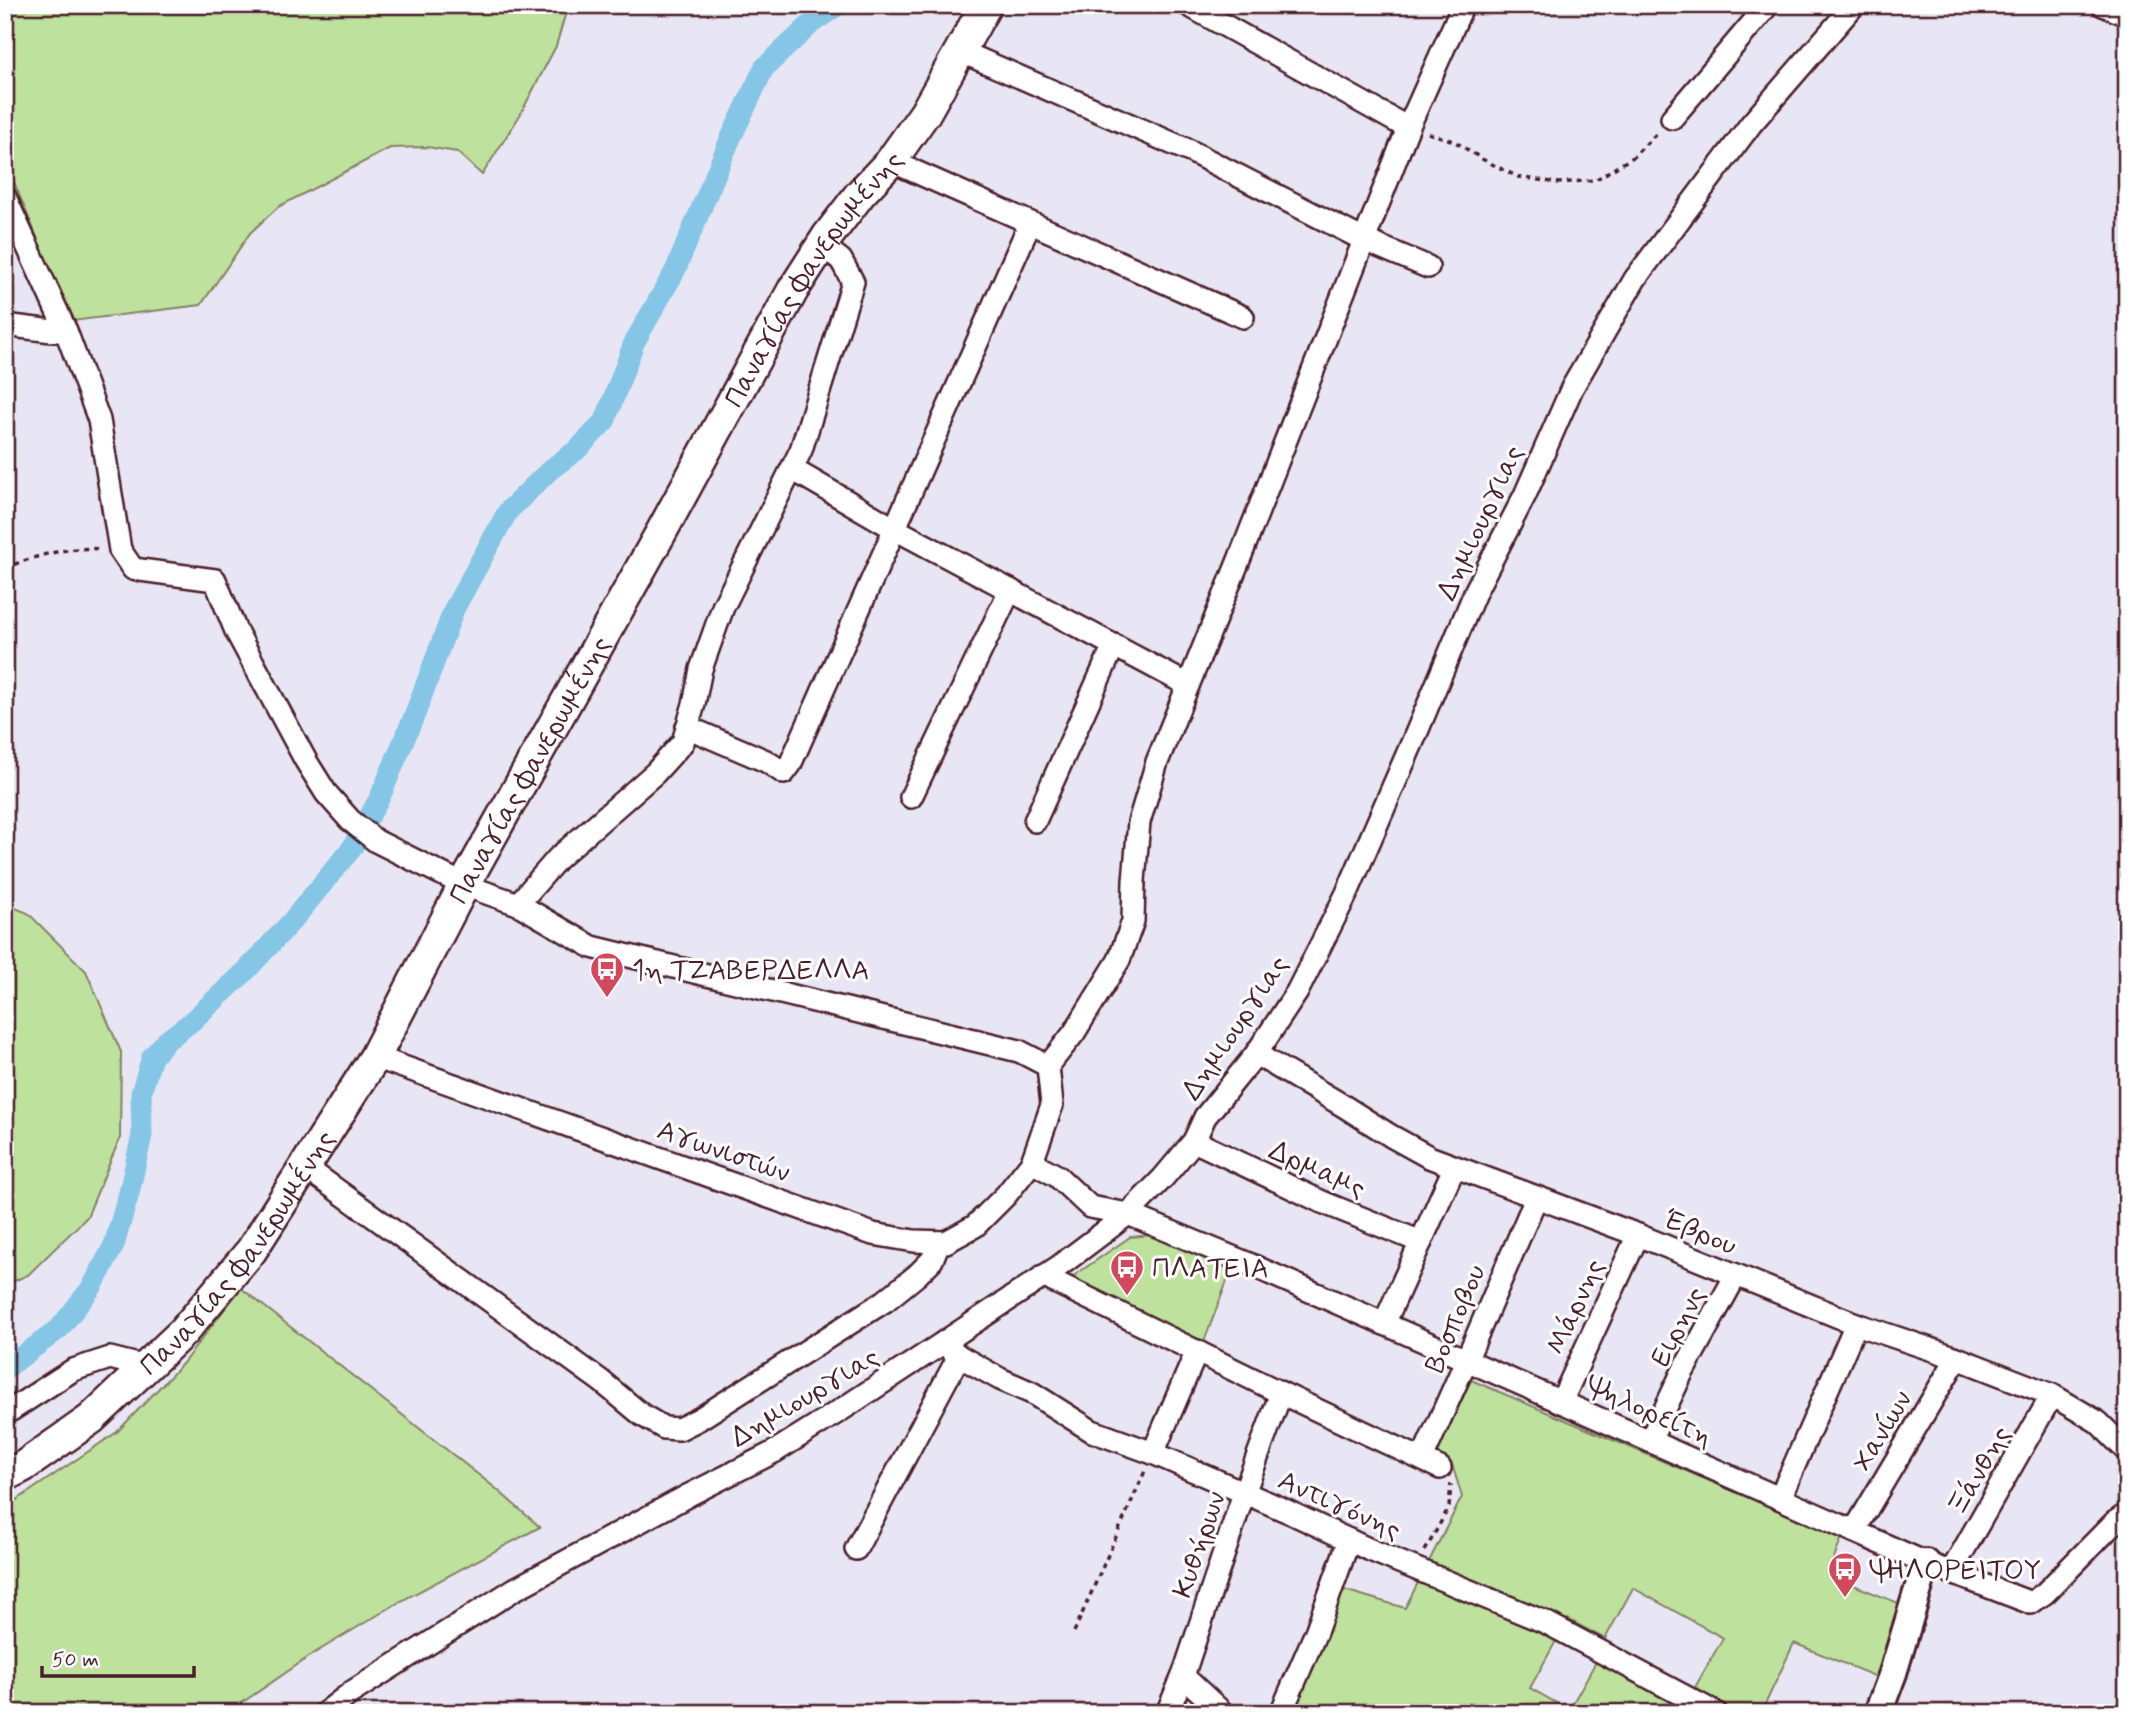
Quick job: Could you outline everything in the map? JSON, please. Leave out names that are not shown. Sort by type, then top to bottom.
[{"type":"main road","name":"Παναγίας Φανερωμένης","points":[[5,1476],[24,1466],[91,1419],[183,1332],[251,1251],[375,1057],[464,885],[793,290],[860,194],[891,161],[925,113],[986,5]]},
{"type":"street","points":[[1188,5],[1408,128]]},
{"type":"street","points":[[5,197],[66,331],[99,420],[120,550],[133,569],[215,580],[236,631],[306,761],[326,793],[350,820],[376,841],[464,885],[518,904],[592,947],[1019,1051],[1048,1066],[1074,1033],[1119,960],[1133,921],[1139,822],[1157,762],[1408,128],[1463,5]]},
{"type":"street","name":"Δημιουργιας","points":[[325,1713],[352,1692],[515,1589],[774,1452],[951,1349],[1128,1214],[1163,1178],[1194,1141],[1205,1117],[1256,1054],[1297,992],[1346,893],[1476,590],[1525,495],[1572,388],[1634,279],[1751,124],[1854,5]]},
{"type":"street","points":[[2103,5],[2127,15]]},
{"type":"street","points":[[1672,118],[1761,7]]},
{"type":"street","points":[[960,51],[1190,151],[1364,240],[1428,267]]},
{"type":"street","points":[[891,161],[1243,317]]},
{"type":"street","points":[[687,727],[766,761],[783,773],[790,765],[1030,223]]},
{"type":"street","points":[[518,904],[558,858],[655,774],[683,742],[701,669],[723,607],[801,450],[853,282],[841,260],[822,245]]},
{"type":"street","points":[[5,325],[66,331]]},
{"type":"street","points":[[792,469],[895,528],[1188,685]]},
{"type":"street","points":[[911,797],[1010,590]]},
{"type":"street","points":[[1035,821],[1114,645]]},
{"type":"street","name":"Έβρου","points":[[1256,1054],[1429,1157],[1638,1235],[1856,1324],[1957,1358],[2052,1395],[2098,1422],[2126,1448]]},
{"type":"street","name":"Αγωνιστών","points":[[375,1057],[873,1234],[914,1241],[946,1242],[975,1226],[1006,1195],[1032,1162],[1052,1105],[1048,1066]]},
{"type":"street","name":"Δρμαμς","points":[[1194,1141],[1322,1202],[1421,1242]]},
{"type":"street","name":"Ψηλορείτη","points":[[1032,1162],[1058,1177],[1090,1207],[1128,1214],[1250,1264],[1926,1563],[2031,1603],[2045,1593],[2115,1522],[2127,1514]]},
{"type":"street","points":[[305,1167],[485,1295],[601,1381],[642,1415],[664,1428],[679,1429],[699,1419],[885,1301],[932,1260],[939,1241]]},
{"type":"street","points":[[1384,1324],[1454,1168]]},
{"type":"street","name":"Βοσποβου","points":[[1431,1463],[1466,1361],[1536,1198]]},
{"type":"street","name":"Μάρνης","points":[[1561,1402],[1638,1235]]},
{"type":"street","name":"Ειρηνς","points":[[1650,1441],[1681,1375],[1735,1275]]},
{"type":"street","points":[[1044,1276],[1281,1394],[1431,1463]]},
{"type":"street","points":[[1780,1498],[1856,1324]]},
{"type":"street","points":[[856,1549],[951,1349]]},
{"type":"street","name":"Αντιγόνης","points":[[951,1349],[1032,1393],[1092,1431],[1153,1453],[1349,1540],[1547,1623],[1717,1713]]},
{"type":"street","points":[[1153,1453],[1197,1351]]},
{"type":"street","points":[[5,1414],[72,1370],[110,1358],[146,1367]]},
{"type":"street","name":"Χανίων","points":[[1854,1531],[1957,1358]]},
{"type":"street","name":"Κυθήρων","points":[[1167,1713],[1183,1676],[1244,1493],[1281,1394]]},
{"type":"street","name":"Ξάνθης","points":[[1951,1572],[2052,1395]]},
{"type":"street","points":[[1281,1713],[1316,1632],[1349,1540]]},
{"type":"street","points":[[1878,1713],[1894,1673],[1926,1563]]},
{"type":"street","points":[[1183,1676],[1223,1713]]},
{"type":"path","points":[[1408,128],[1454,141],[1518,177],[1558,183],[1595,180],[1633,157],[1672,118]]},
{"type":"path","points":[[5,568],[46,554],[69,550],[120,550]]},
{"type":"path","points":[[1073,1632],[1153,1453]]},
{"type":"path","points":[[1416,1568],[1449,1507],[1451,1485],[1431,1463]]},
{"type":"green space","points":[[5,5],[568,5],[556,46],[520,115],[482,175],[457,152],[427,147],[390,148],[278,207],[250,233],[201,305],[72,321],[5,161]]},
{"type":"green space","points":[[5,904],[28,913],[86,971],[121,1052],[120,1138],[87,1217],[28,1275],[5,1285]]},
{"type":"green space","points":[[1152,1235],[1232,1268],[1203,1344],[1069,1279],[1130,1237]]},
{"type":"green space","points":[[241,1288],[494,1487],[540,1527],[401,1601],[313,1654],[227,1713],[5,1713],[5,1508],[117,1432],[183,1363]]},
{"type":"green space","points":[[1471,1380],[1842,1537],[1828,1575],[1926,1614],[1901,1687],[1794,1643],[1761,1713],[1291,1713],[1341,1589],[1405,1608],[1462,1497],[1452,1464],[1435,1457]],"holes":[[[1633,1588],[1723,1638],[1685,1705],[1598,1658],[1569,1710],[1530,1688],[1568,1619],[1605,1639]]]},
{"type":"waterway","points":[[5,1369],[59,1329],[92,1287],[114,1245],[142,1135],[141,1093],[152,1057],[166,1041],[191,1022],[245,972],[292,921],[352,848],[380,797],[415,714],[454,609],[508,511],[551,469],[577,450],[605,421],[634,343],[675,271],[729,142],[764,68],[812,23],[838,5]]},
{"type":"place","name":"1η ΤΖΑΒΕΡΔΕΛΛΑ","points":[[607,999]]},
{"type":"place","name":"ΠΛΑΤΕΙΑ","points":[[1127,1297]]},
{"type":"place","name":"ΨΗΛΟΡΕΙΤΟΥ","points":[[1845,1599]]}]
